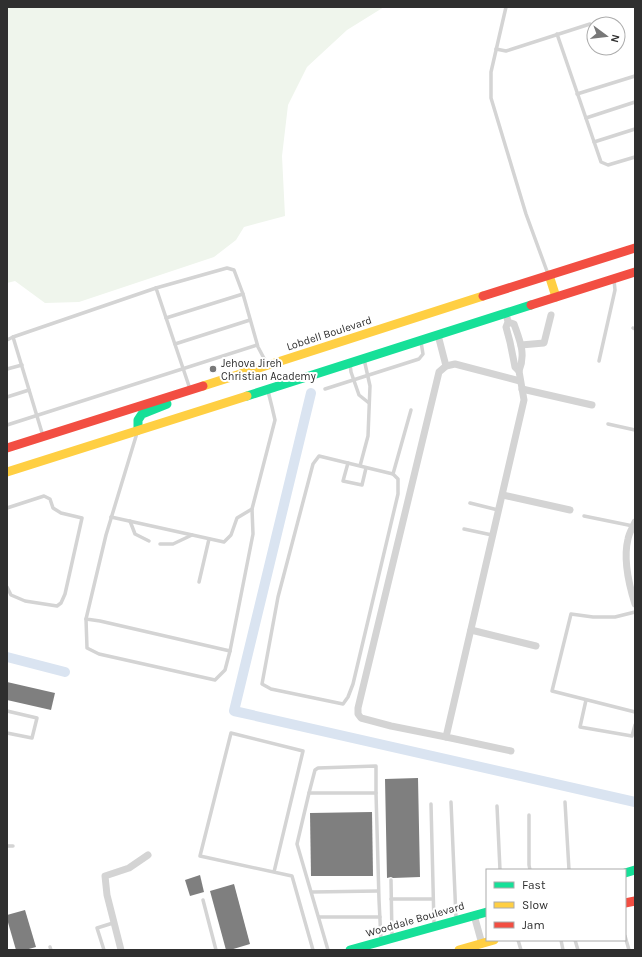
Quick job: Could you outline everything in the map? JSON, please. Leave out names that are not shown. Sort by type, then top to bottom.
[{"type":"main road","name":"Lobdell Boulevard","points":[[7,448],[635,248]]},
{"type":"main road","points":[[7,472],[438,335],[507,318],[556,297],[635,272]]},
{"type":"main road","points":[[548,275],[556,297]]},
{"type":"main road","points":[[138,430],[138,420],[142,414],[176,401],[187,391]]},
{"type":"main road","name":"Wooddale Boulevard","points":[[350,950],[486,912]]},
{"type":"main road","points":[[459,950],[478,946],[491,941]]},
{"type":"street","points":[[512,353],[521,348],[544,343],[551,315]]},
{"type":"street","points":[[446,737],[472,630],[524,400],[519,371],[523,357],[514,324],[507,318]]},
{"type":"street","points":[[507,318],[506,327],[515,367],[519,371]]},
{"type":"street","points":[[438,335],[446,366]]},
{"type":"street","points":[[510,340],[518,337]]},
{"type":"street","points":[[511,751],[391,726],[362,718],[358,714],[358,708],[439,372],[446,366],[455,364],[520,381]]},
{"type":"street","points":[[522,389],[592,405]]},
{"type":"street","points":[[503,495],[570,510]]},
{"type":"street","points":[[634,524],[628,539],[626,562],[631,573],[630,590],[635,604]]},
{"type":"street","points":[[472,630],[536,646]]},
{"type":"street","points":[[120,950],[107,895],[105,876],[129,868],[148,855]]},
{"type":"street","points":[[474,915],[478,946]]},
{"type":"lane","points":[[506,7],[491,72],[491,98],[526,214],[548,275]]},
{"type":"lane","points":[[496,49],[506,51],[586,25]]},
{"type":"lane","points":[[557,34],[601,162],[608,165],[635,157]]},
{"type":"lane","points":[[577,94],[635,76]]},
{"type":"lane","points":[[586,118],[635,102]]},
{"type":"lane","points":[[594,142],[635,129]]},
{"type":"lane","points":[[7,340],[156,288],[227,268],[234,270],[243,294],[257,345],[268,365]]},
{"type":"lane","points":[[599,361],[616,290],[613,279]]},
{"type":"lane","points":[[156,288],[183,369],[187,391]]},
{"type":"lane","points":[[166,318],[243,294]]},
{"type":"lane","points":[[174,344],[250,320]]},
{"type":"lane","points":[[14,337],[44,437]]},
{"type":"lane","points":[[325,389],[419,359],[423,354],[420,341]]},
{"type":"lane","points":[[7,425],[257,345]]},
{"type":"lane","points":[[360,466],[368,436],[370,386],[364,358]]},
{"type":"lane","points":[[350,363],[359,395],[369,403]]},
{"type":"lane","points":[[7,369],[22,365]]},
{"type":"lane","points":[[138,430],[106,535],[86,618],[87,648],[99,654],[215,680],[225,670],[230,651],[253,534],[252,509],[275,420],[267,389]]},
{"type":"lane","points":[[7,397],[29,390]]},
{"type":"lane","points":[[393,474],[411,410]]},
{"type":"lane","points":[[608,424],[635,430]]},
{"type":"lane","points":[[319,456],[360,466],[393,474],[398,479],[398,494],[353,684],[348,696],[342,704],[271,689],[262,684],[278,597],[313,464],[319,456]]},
{"type":"lane","points":[[348,463],[343,480],[362,485],[366,468]]},
{"type":"lane","points":[[7,508],[44,496],[50,499],[53,508],[61,513],[82,518],[65,594],[61,603],[57,606],[25,601],[11,595],[7,587]]},
{"type":"lane","points":[[470,504],[499,511]]},
{"type":"lane","points":[[111,517],[224,542],[231,535],[237,518],[252,509]]},
{"type":"lane","points":[[584,516],[634,524]]},
{"type":"lane","points":[[130,521],[135,534],[149,541]]},
{"type":"lane","points":[[464,528],[493,536]]},
{"type":"lane","points":[[160,544],[173,544],[192,535]]},
{"type":"lane","points":[[199,582],[209,539]]},
{"type":"lane","points":[[635,612],[615,617],[593,617],[571,614],[552,691],[635,712]]},
{"type":"lane","points":[[86,618],[230,651]]},
{"type":"lane","points":[[586,700],[580,727],[632,736],[635,725]]},
{"type":"lane","points":[[7,711],[37,718],[32,738],[7,733]]},
{"type":"lane","points":[[274,872],[304,751],[231,733],[200,856],[292,876],[313,950]]},
{"type":"lane","points":[[328,950],[298,844],[315,770],[318,768],[376,766],[378,891],[381,941]]},
{"type":"lane","points":[[309,793],[376,793]]},
{"type":"lane","points":[[451,802],[456,920]]},
{"type":"lane","points":[[565,802],[569,869]]},
{"type":"lane","points":[[431,804],[434,927]]},
{"type":"lane","points":[[497,806],[500,869]]},
{"type":"lane","points":[[529,815],[530,869]]},
{"type":"lane","points":[[7,846],[13,846]]},
{"type":"lane","points":[[390,880],[392,938]]},
{"type":"lane","points":[[312,892],[378,891]]},
{"type":"lane","points":[[391,899],[433,899]]},
{"type":"lane","points":[[203,900],[216,950]]},
{"type":"lane","points":[[319,917],[380,917]]},
{"type":"lane","points":[[104,950],[97,928],[114,923]]},
{"type":"lane","points":[[626,940],[629,950]]},
{"type":"shaded area","points":[[7,7],[384,7],[347,30],[307,67],[288,105],[282,156],[285,216],[244,227],[236,240],[214,257],[79,302],[45,303],[15,281],[7,283]]},
{"type":"building","points":[[7,682],[55,693],[51,710],[7,700]]},
{"type":"building","points":[[418,778],[420,877],[387,878],[385,779]]},
{"type":"building","points":[[372,812],[373,876],[311,876],[310,813]]},
{"type":"building","points":[[200,875],[204,892],[190,896],[185,880]]},
{"type":"building","points":[[234,884],[250,944],[226,950],[210,891]]},
{"type":"building","points":[[25,910],[36,947],[25,950],[16,950],[7,915]]},
{"type":"waterway","points":[[311,393],[234,711],[635,802]]},
{"type":"waterway","points":[[7,657],[65,672]]},
{"type":"traffic: fast","points":[[247,396],[531,305]]},
{"type":"traffic: fast","points":[[138,430],[138,420],[142,414],[167,404]]},
{"type":"traffic: fast","points":[[626,873],[635,870]]},
{"type":"traffic: fast","points":[[350,950],[486,912]]},
{"type":"traffic: slow","points":[[549,275],[556,297]]},
{"type":"traffic: slow","points":[[203,386],[483,296]]},
{"type":"traffic: slow","points":[[7,472],[247,396]]},
{"type":"traffic: slow","points":[[459,950],[490,941]]},
{"type":"traffic: jam","points":[[483,296],[635,248]]},
{"type":"traffic: jam","points":[[531,305],[635,272]]},
{"type":"traffic: jam","points":[[7,448],[203,386]]},
{"type":"traffic: jam","points":[[626,903],[635,901]]},
{"type":"place","name":"Jehova Jireh Christian Academy","points":[[213,369]]}]
